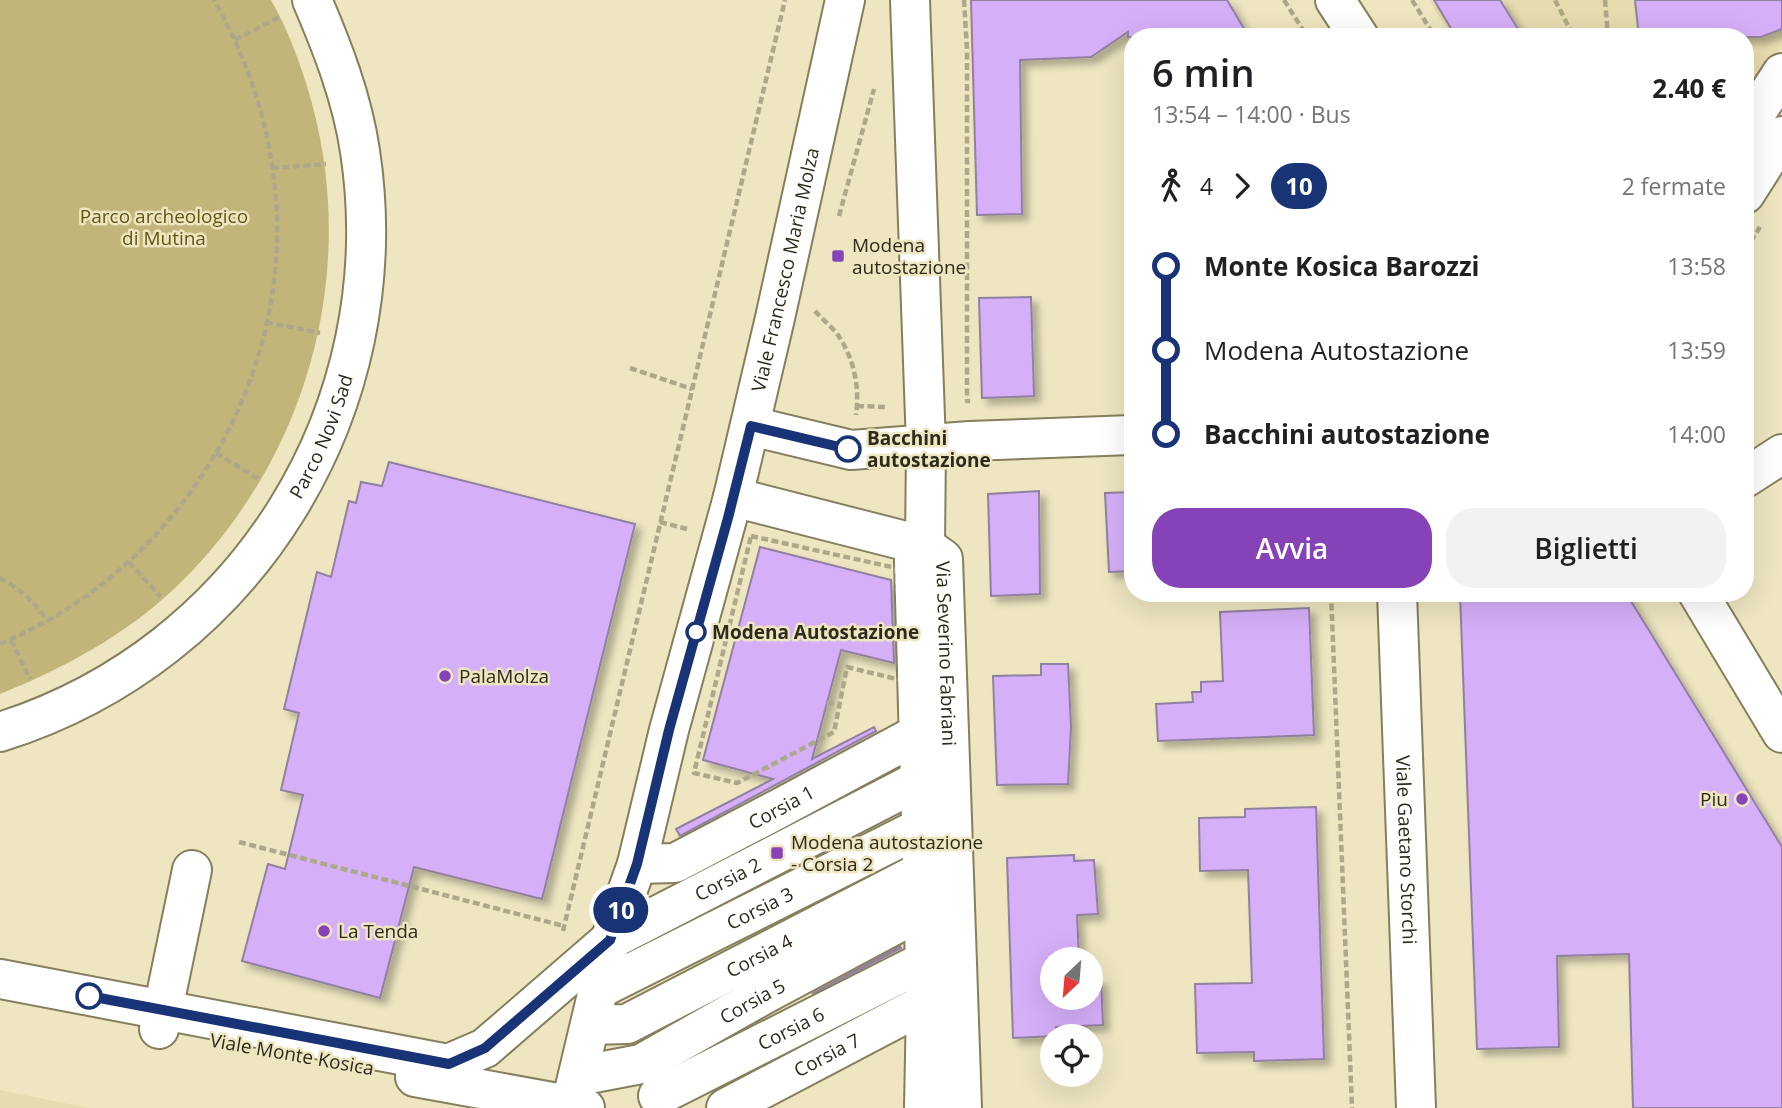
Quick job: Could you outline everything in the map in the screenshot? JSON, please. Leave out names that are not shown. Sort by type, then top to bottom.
[{"type":"street","name":"Viale Francesco Maria Molza","points":[[576,1099],[610,940],[637,864],[669,730],[751,426],[845,0]]},
{"type":"street","name":"Via Severino Fabriani","points":[[910,0],[926,458],[925,546],[943,559],[962,1108]]},
{"type":"street","points":[[1335,0],[1353,28]]},
{"type":"street","name":"Parco Novi Sad","points":[[0,732],[70,705],[115,680],[158,652],[188,626],[233,583],[265,543],[318,455],[337,408],[352,359],[366,258],[366,204],[361,151],[333,48],[301,6]]},
{"type":"street","points":[[1754,116],[1782,73]]},
{"type":"street","points":[[1754,180],[1782,136]]},
{"type":"street","points":[[751,426],[850,450],[926,458],[972,467],[1124,461]]},
{"type":"street","points":[[926,458],[970,441],[1124,435]]},
{"type":"street","points":[[1754,472],[1782,454]]},
{"type":"street","points":[[733,497],[925,546],[914,562],[926,1003],[924,1108]]},
{"type":"street","name":"Viale Gaetano Storchi","points":[[1397,602],[1416,1108]]},
{"type":"street","points":[[1703,602],[1782,733]]},
{"type":"street","name":"Corsia 1","points":[[637,864],[675,863],[918,734]]},
{"type":"street","name":"Corsia 2","points":[[610,940],[920,780]]},
{"type":"street","name":"Corsia 3","points":[[599,989],[922,827]]},
{"type":"street","points":[[161,1020],[192,870]]},
{"type":"street","name":"Corsia 4","points":[[590,1025],[627,1024],[923,871]]},
{"type":"street","name":"Corsia 5","points":[[576,1099],[924,909]]},
{"type":"street","name":"Viale Monte Kosica","points":[[0,999],[161,1020],[449,1064],[485,1048],[610,940]]},
{"type":"street","name":"Corsia 6","points":[[658,1096],[925,961]]},
{"type":"street","name":"Viale Monte Kosica","points":[[0,979],[161,1020],[576,1099],[658,1096],[704,1108]]},
{"type":"street","name":"Corsia 7","points":[[726,1108],[926,1003]]},
{"type":"path","points":[[0,644],[48,621],[104,584],[172,517],[225,438],[260,351],[276,257],[276,209],[272,168],[262,115],[248,70],[215,0]]},
{"type":"path","points":[[562,936],[785,0]]},
{"type":"path","points":[[964,0],[967,50],[967,401],[981,400]]},
{"type":"path","points":[[1284,0],[1302,28]]},
{"type":"path","points":[[1412,0],[1429,28]]},
{"type":"path","points":[[1555,0],[1569,28]]},
{"type":"path","points":[[1605,0],[1607,28]]},
{"type":"path","points":[[235,40],[301,6]]},
{"type":"path","points":[[839,216],[875,83]]},
{"type":"path","points":[[272,168],[361,162]]},
{"type":"path","points":[[813,309],[838,335],[851,360],[858,386],[857,406]]},
{"type":"path","points":[[266,322],[355,341]]},
{"type":"path","points":[[630,368],[692,389]]},
{"type":"path","points":[[216,453],[293,500]]},
{"type":"path","points":[[751,536],[896,568],[905,681],[847,667],[840,706],[834,732],[737,783],[694,773],[751,536]]},
{"type":"path","points":[[129,562],[188,626]]},
{"type":"path","points":[[0,578],[23,592],[48,621]]},
{"type":"path","points":[[1331,602],[1352,1108]]},
{"type":"path","points":[[827,702],[840,706]]},
{"type":"path","points":[[239,842],[564,926]]},
{"type":"shaded area","points":[[1429,0],[1782,0],[1782,47],[1754,87],[1754,28],[1446,28]]},
{"type":"shaded area","points":[[0,1090],[88,1108],[0,1108]]},
{"type":"green space","name":"Parco archeologico di Mutina","points":[[0,0],[271,0],[291,41],[306,83],[322,151],[329,219],[325,287],[313,354],[291,418],[261,479],[222,536],[175,588],[114,636],[70,662],[0,694]]},
{"type":"building","points":[[971,0],[1227,0],[1244,28],[1124,28],[1124,35],[1091,57],[1020,60],[1022,214],[977,215]]},
{"type":"building","points":[[1434,0],[1500,0],[1517,28],[1451,28]]},
{"type":"building","points":[[1635,0],[1782,0],[1782,29],[1761,37],[1754,37],[1754,28],[1638,28]]},
{"type":"building","points":[[1031,297],[1034,396],[982,398],[979,298]]},
{"type":"building","name":"PalaMolza","points":[[389,462],[635,524],[542,899],[414,867],[380,998],[242,961],[268,864],[285,869],[303,795],[281,790],[299,713],[284,709],[317,572],[331,577],[349,501],[356,503],[361,482],[382,486]]},
{"type":"building","points":[[1039,491],[1040,594],[991,596],[988,494]]},
{"type":"building","points":[[1124,492],[1124,571],[1109,572],[1105,493]]},
{"type":"building","name":"Modena Autostazione","points":[[760,547],[891,580],[894,663],[841,650],[812,759],[874,727],[876,731],[680,836],[676,829],[773,779],[703,760]]},
{"type":"building","points":[[1460,602],[1632,602],[1782,847],[1782,1108],[1633,1108],[1629,954],[1557,956],[1559,1047],[1477,1049]]},
{"type":"building","points":[[1309,608],[1314,735],[1158,741],[1156,704],[1193,702],[1192,692],[1201,692],[1201,682],[1223,681],[1220,612]]},
{"type":"building","points":[[1041,664],[1068,664],[1071,727],[1068,784],[997,785],[993,676],[1041,675]]},
{"type":"building","points":[[1316,807],[1324,1059],[1254,1061],[1254,1052],[1197,1053],[1195,984],[1252,983],[1248,870],[1200,871],[1199,818],[1245,817],[1245,809]]},
{"type":"building","points":[[1074,855],[1074,861],[1094,860],[1098,914],[1077,915],[1078,947],[1040,947],[1040,1010],[1102,1010],[1103,1024],[1040,1024],[1040,1037],[1013,1038],[1007,858]]},
{"type":"building","points":[[900,946],[901,948],[812,994]]},
{"type":"bus line","name":"10","points":[[89,996],[449,1064],[485,1048],[610,940],[637,864],[669,730],[751,426],[848,449]]},
{"type":"place","name":"Modena autostazione","points":[[838,256]]},
{"type":"place","name":"Bacchini autostazione","points":[[848,449]]},
{"type":"place","name":"Modena Autostazione","points":[[696,632]]},
{"type":"place","name":"PalaMolza","points":[[445,676]]},
{"type":"place","name":"Piu","points":[[1742,799]]},
{"type":"place","name":"Modena autostazione - Corsia 2","points":[[777,853]]},
{"type":"place","name":"La Tenda","points":[[324,931]]}]
